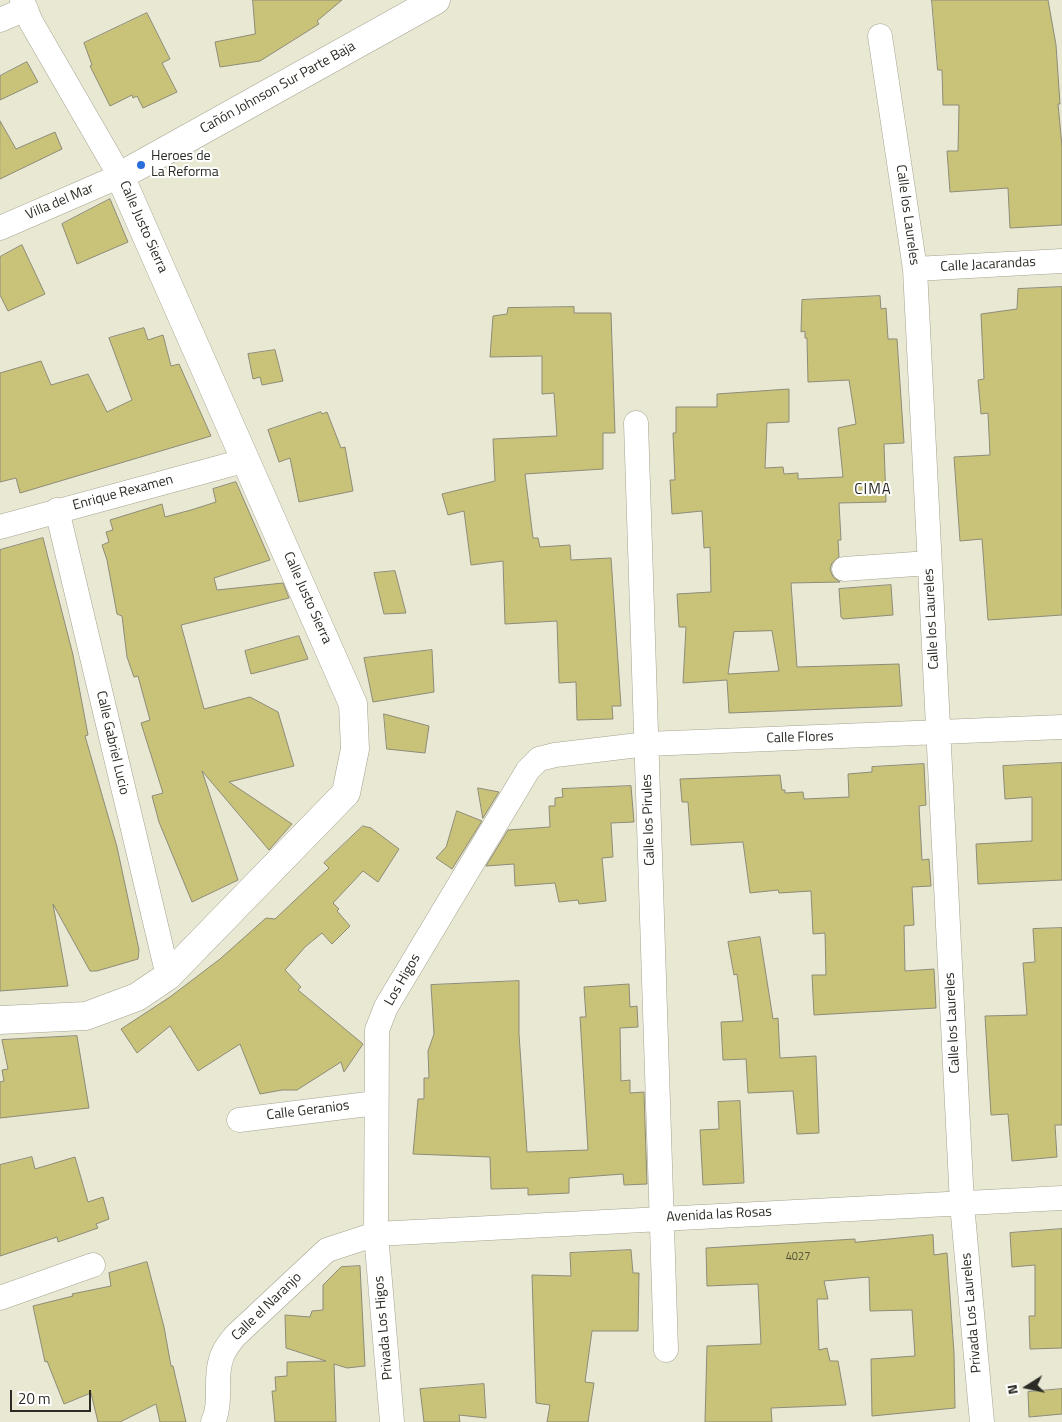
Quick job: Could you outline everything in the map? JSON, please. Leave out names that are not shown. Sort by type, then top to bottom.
[{"type":"street","name":"Cañón Johnson Sur Parte Baja","points":[[120,176],[436,0]]},
{"type":"street","name":"Calle Justo Sierra","points":[[0,1020],[86,1016],[137,998],[168,976],[346,793],[355,749],[353,704],[247,460],[120,176],[26,10]]},
{"type":"street","points":[[0,20],[26,10]]},
{"type":"street","name":"Calle los Laureles","points":[[880,36],[915,269],[962,1204]]},
{"type":"street","name":"Villa del Mar","points":[[0,228],[120,176]]},
{"type":"street","name":"Calle Jacarandas","points":[[915,269],[1062,261]]},
{"type":"street","name":"Calle los Pirules","points":[[636,423],[660,1218],[666,1350]]},
{"type":"street","name":"Enrique Rexamen","points":[[0,528],[56,510],[247,460]]},
{"type":"street","name":"Calle Gabriel Lucio","points":[[56,510],[168,976]]},
{"type":"street","points":[[844,569],[929,562]]},
{"type":"street","name":"Calle Flores","points":[[539,759],[555,755],[647,744],[1062,727]]},
{"type":"street","name":"Los Higos","points":[[376,1234],[377,1030],[386,1007],[528,770],[539,759]]},
{"type":"street","name":"Calle Geranios","points":[[239,1120],[376,1103]]},
{"type":"street","name":"Avenida las Rosas","points":[[376,1234],[1062,1198]]},
{"type":"street","name":"Privada Los Laureles","points":[[962,1204],[982,1422]]},
{"type":"street","name":"Calle el Naranjo","points":[[213,1422],[218,1411],[219,1365],[224,1350],[235,1336],[327,1250],[376,1234]]},
{"type":"street","name":"Privada Los Higos","points":[[376,1234],[392,1422]]},
{"type":"street","points":[[0,1298],[93,1265]]},
{"type":"building","points":[[253,0],[342,0],[317,21],[319,24],[260,61],[220,67],[215,42],[255,34]]},
{"type":"building","points":[[932,0],[1048,0],[1056,45],[1060,104],[1058,104],[1062,146],[1062,225],[1010,228],[1008,188],[950,192],[947,151],[958,151],[959,105],[943,105],[942,70],[938,70]]},
{"type":"building","points":[[147,13],[170,59],[162,63],[177,92],[143,108],[137,96],[133,98],[132,95],[110,106],[90,66],[92,65],[84,43]]},
{"type":"building","points":[[27,62],[38,82],[0,100],[0,76]]},
{"type":"building","points":[[0,121],[16,149],[55,132],[62,149],[0,179]]},
{"type":"building","points":[[110,199],[128,242],[77,264],[62,224]]},
{"type":"building","points":[[22,245],[45,294],[8,311],[0,295],[0,257]]},
{"type":"building","points":[[1062,287],[1062,615],[988,620],[982,539],[960,541],[954,457],[990,455],[988,413],[981,414],[978,380],[984,379],[981,314],[1017,309],[1018,289]]},
{"type":"building","points":[[880,296],[881,309],[886,308],[888,339],[897,339],[904,443],[884,444],[886,502],[839,503],[841,540],[838,540],[839,557],[832,563],[830,569],[833,577],[840,582],[791,583],[797,667],[899,664],[902,706],[729,713],[727,680],[683,683],[686,627],[679,627],[677,594],[711,592],[710,547],[704,548],[702,511],[672,514],[670,480],[675,480],[673,433],[676,433],[676,407],[717,407],[717,394],[789,389],[789,422],[767,423],[765,468],[783,467],[784,474],[798,473],[798,479],[843,477],[838,428],[856,424],[849,380],[808,382],[807,338],[805,338],[805,331],[801,332],[802,300]],"holes":[[[772,631],[779,671],[728,674],[734,632]]]},
{"type":"building","points":[[574,307],[574,313],[611,313],[615,433],[603,433],[603,469],[525,474],[533,538],[538,538],[540,547],[570,545],[571,560],[611,558],[621,706],[612,706],[613,719],[577,720],[576,682],[559,683],[557,621],[505,624],[503,561],[471,565],[464,511],[448,515],[442,494],[495,481],[493,439],[557,436],[554,393],[542,394],[542,356],[490,357],[493,316],[507,314],[508,308]]},
{"type":"building","points":[[144,328],[148,340],[163,335],[171,366],[179,364],[211,436],[20,493],[16,478],[0,482],[0,373],[41,361],[51,385],[88,374],[107,412],[132,400],[109,338]]},
{"type":"building","points":[[275,350],[283,381],[262,385],[260,377],[253,379],[248,354]]},
{"type":"building","points":[[321,412],[322,414],[327,412],[341,448],[345,447],[353,491],[299,502],[290,458],[279,462],[268,430]]},
{"type":"building","points":[[236,482],[270,560],[214,578],[217,590],[283,583],[289,598],[181,625],[204,709],[250,697],[278,712],[294,766],[229,782],[292,824],[269,850],[202,771],[238,880],[192,902],[159,822],[152,796],[163,793],[141,723],[150,720],[138,676],[134,677],[127,657],[122,616],[117,614],[107,560],[102,545],[109,542],[106,532],[113,530],[110,520],[162,504],[165,517],[191,510],[216,502],[213,489]]},
{"type":"building","points":[[43,538],[73,655],[88,735],[85,736],[117,847],[139,950],[138,959],[97,971],[90,971],[53,904],[68,986],[0,991],[0,550]]},
{"type":"building","points":[[395,571],[406,613],[384,614],[374,573]]},
{"type":"building","points":[[891,585],[893,615],[843,619],[841,617],[839,589]]},
{"type":"building","points":[[299,636],[308,659],[251,674],[245,651]]},
{"type":"building","points":[[432,650],[434,692],[373,702],[364,658]]},
{"type":"building","points":[[384,714],[429,726],[425,753],[387,749]]},
{"type":"building","points":[[1062,763],[1062,880],[978,884],[976,844],[1032,841],[1032,797],[1005,799],[1003,766]]},
{"type":"building","points":[[924,764],[926,805],[919,806],[922,860],[929,859],[931,886],[912,887],[914,925],[904,926],[905,971],[934,969],[936,1008],[814,1015],[812,975],[826,975],[825,933],[813,934],[811,891],[779,893],[778,890],[750,893],[743,842],[691,845],[688,802],[682,802],[680,779],[780,775],[782,790],[785,790],[785,793],[803,792],[804,799],[849,797],[848,774],[872,772],[872,767]]},
{"type":"building","points":[[631,786],[634,822],[611,823],[613,857],[602,858],[606,901],[579,904],[578,900],[559,902],[555,883],[515,886],[514,864],[486,866],[508,830],[550,827],[549,806],[555,806],[555,798],[563,797],[562,789]]},
{"type":"building","points":[[478,788],[499,792],[483,818]]},
{"type":"building","points":[[457,811],[482,821],[452,869],[436,858],[446,847]]},
{"type":"building","points":[[363,826],[371,828],[399,849],[378,882],[363,871],[333,903],[339,909],[337,911],[350,926],[332,944],[322,933],[305,947],[285,970],[301,987],[298,990],[363,1044],[344,1072],[341,1062],[297,1090],[282,1090],[260,1094],[240,1044],[198,1071],[170,1026],[137,1053],[121,1029],[170,997],[220,959],[266,918],[275,919],[329,868],[324,863]]},
{"type":"building","points":[[1062,928],[1062,1125],[1055,1125],[1057,1157],[1012,1161],[1008,1114],[991,1115],[985,1016],[1027,1015],[1023,963],[1035,962],[1033,929]]},
{"type":"building","points":[[760,937],[773,1019],[778,1018],[780,1058],[816,1056],[819,1133],[797,1134],[793,1091],[748,1093],[746,1059],[723,1060],[721,1022],[743,1021],[737,974],[734,975],[728,942]]},
{"type":"building","points":[[519,981],[519,1034],[527,1152],[588,1150],[580,1017],[586,1017],[584,987],[629,984],[630,1007],[637,1006],[638,1027],[620,1028],[621,1081],[630,1080],[630,1093],[644,1092],[647,1184],[624,1185],[623,1174],[569,1178],[569,1193],[528,1195],[528,1188],[491,1189],[490,1157],[413,1154],[418,1099],[424,1099],[424,1078],[429,1078],[428,1051],[434,1034],[431,985]]},
{"type":"building","points":[[77,1036],[89,1108],[0,1118],[0,1082],[4,1081],[2,1070],[8,1069],[2,1040]]},
{"type":"building","points":[[740,1101],[744,1183],[703,1185],[700,1130],[719,1129],[718,1102]]},
{"type":"building","points":[[32,1157],[35,1169],[75,1157],[88,1202],[103,1197],[109,1219],[96,1224],[98,1228],[58,1242],[57,1237],[0,1256],[0,1165]]},
{"type":"building","points":[[1062,1229],[1062,1348],[1030,1349],[1029,1316],[1035,1316],[1035,1265],[1012,1267],[1010,1233]]},
{"type":"building","points":[[933,1235],[934,1255],[947,1253],[954,1353],[955,1408],[872,1416],[871,1359],[915,1356],[912,1310],[870,1311],[869,1277],[824,1281],[828,1299],[817,1299],[819,1350],[827,1348],[830,1361],[838,1361],[846,1405],[771,1408],[772,1422],[705,1422],[707,1346],[761,1344],[758,1284],[707,1286],[706,1248],[855,1239],[855,1242]]},
{"type":"building","points":[[631,1250],[633,1273],[639,1273],[638,1331],[592,1331],[585,1382],[594,1383],[588,1422],[547,1422],[550,1405],[536,1403],[532,1275],[571,1276],[570,1253]]},
{"type":"building","points":[[147,1262],[186,1422],[160,1422],[156,1404],[120,1422],[98,1422],[91,1393],[64,1404],[47,1361],[45,1362],[33,1306],[73,1296],[72,1294],[111,1286],[109,1273]]},
{"type":"building","points":[[360,1266],[365,1366],[347,1368],[334,1364],[336,1422],[275,1422],[272,1391],[276,1391],[275,1377],[287,1376],[287,1362],[326,1361],[286,1348],[285,1315],[310,1317],[312,1311],[323,1310],[323,1285],[341,1267]]},
{"type":"building","points":[[484,1384],[486,1418],[459,1415],[460,1422],[424,1422],[420,1389]]},
{"type":"building","points":[[1062,1389],[1062,1414],[1029,1417],[1028,1392]]},
{"type":"place","name":"Heroes de La Reforma","points":[[141,165]]},
{"type":"district","name":"CIMA","points":[[873,490]]}]
